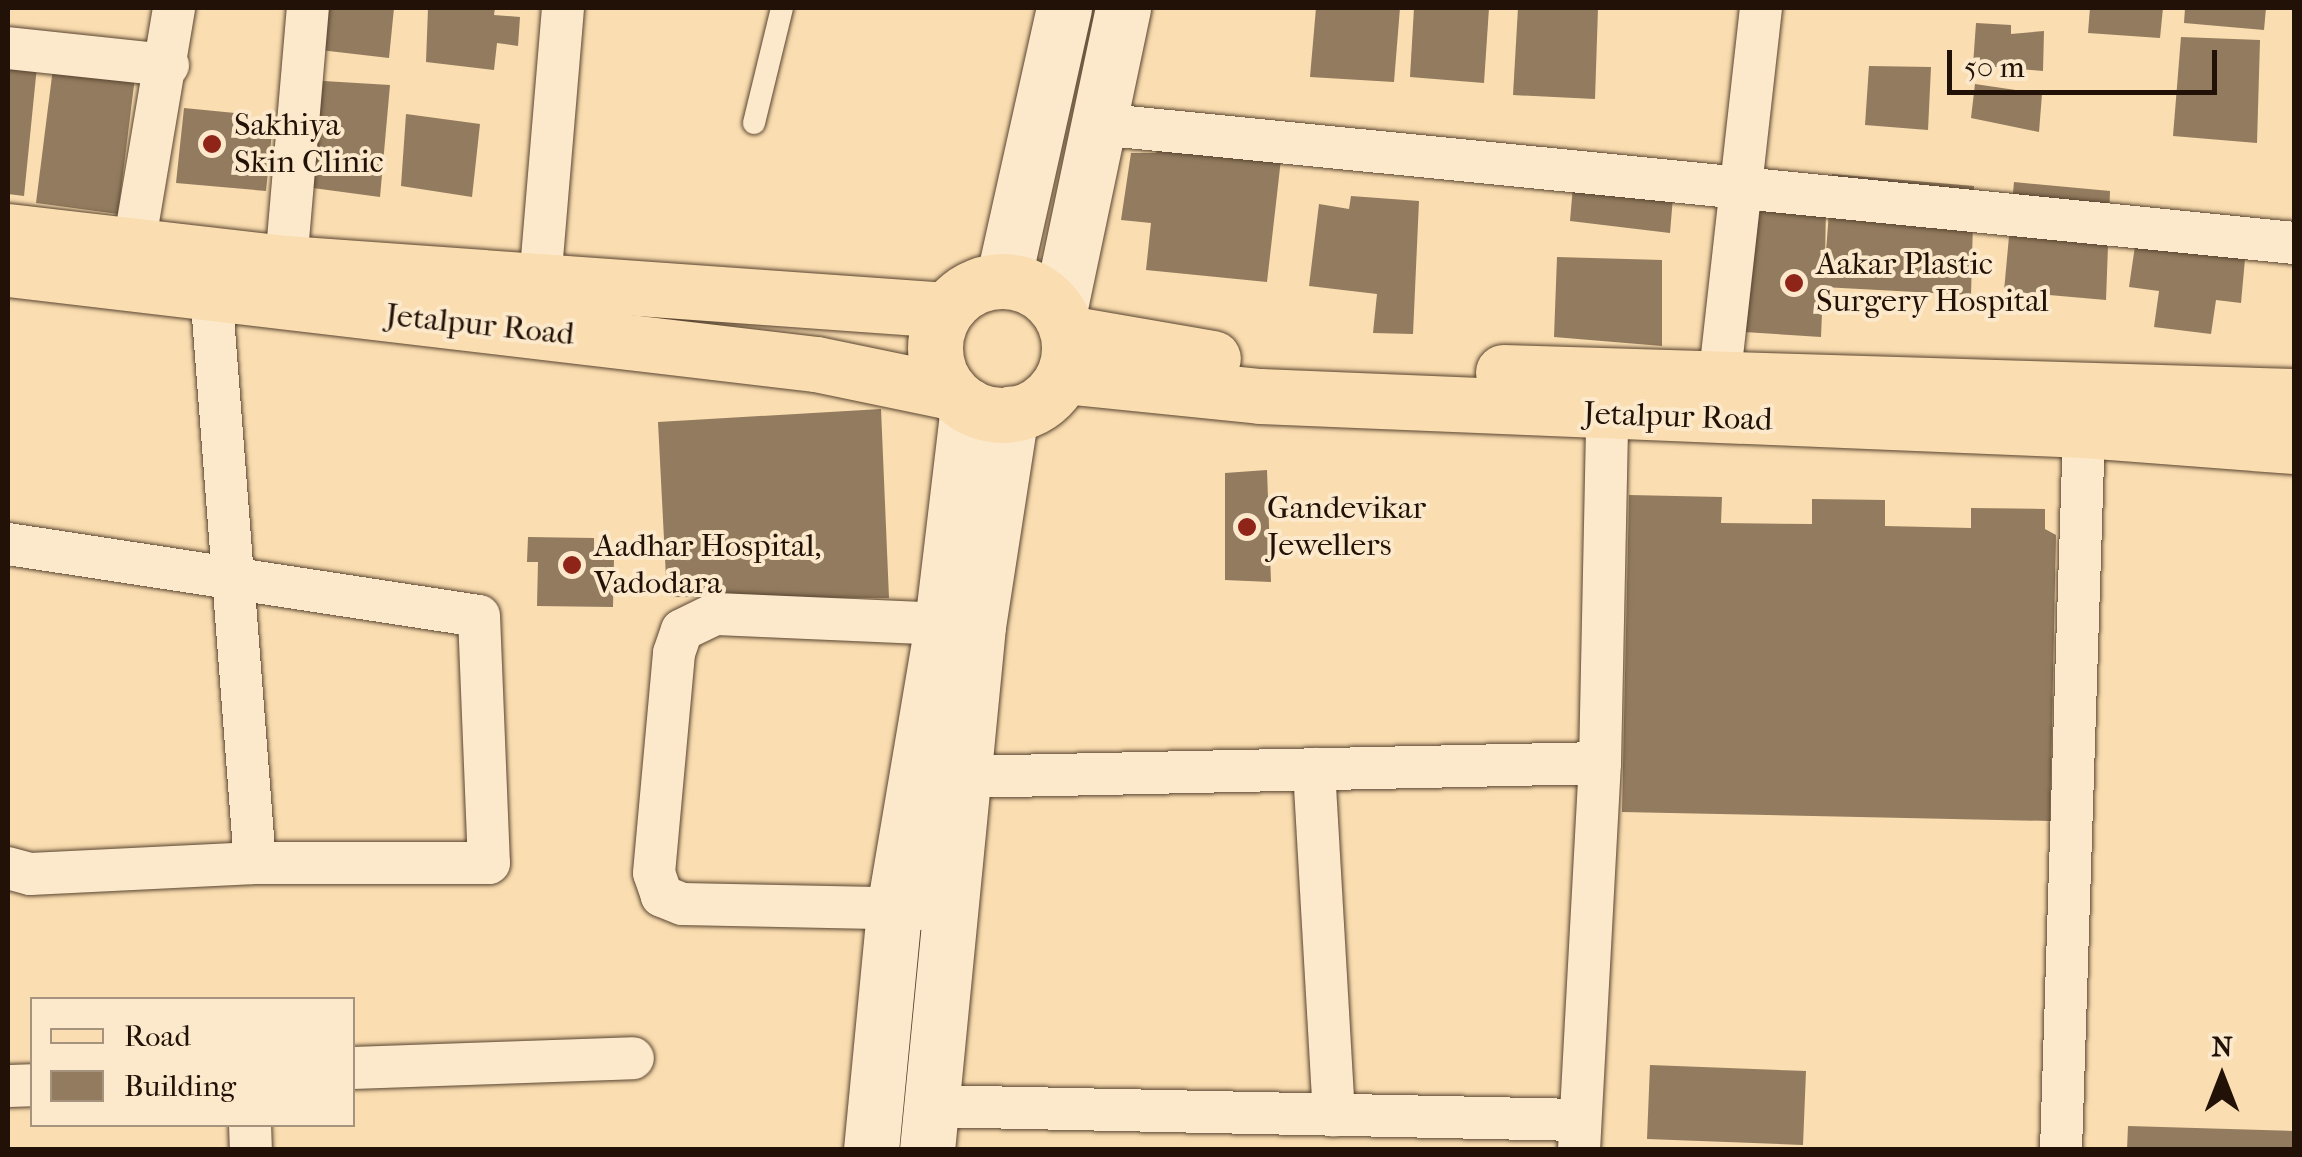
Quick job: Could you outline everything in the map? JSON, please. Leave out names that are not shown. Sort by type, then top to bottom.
[{"type":"main road","points":[[1003,280],[1064,8]]},
{"type":"main road","points":[[977,404],[1050,394],[1063,341],[1098,124],[1123,8]]},
{"type":"main road","name":"Jetalpur Road","points":[[8,230],[134,245],[210,276],[286,262],[946,310]]},
{"type":"main road","name":"Jetalpur Road","points":[[8,270],[210,276],[816,364],[977,404]]},
{"type":"main road","points":[[929,1128],[964,777],[960,625],[977,404],[934,352],[946,310],[981,284],[1003,280],[1025,285],[1063,341]]},
{"type":"main road","name":"Jetalpur Road","points":[[1063,341],[1233,394],[1608,396],[2293,421]]},
{"type":"main road","name":"Jetalpur Road","points":[[1717,400],[2084,430],[2293,421]]},
{"type":"main road","points":[[871,1150],[894,909],[960,625]]},
{"type":"street","points":[[134,245],[168,65],[174,8]]},
{"type":"street","points":[[286,262],[308,8]]},
{"type":"street","points":[[540,282],[563,8]]},
{"type":"street","points":[[1717,400],[1761,8]]},
{"type":"street","points":[[8,48],[168,65]]},
{"type":"street","points":[[1098,124],[2294,243]]},
{"type":"street","points":[[210,276],[254,863]]},
{"type":"street","points":[[929,1128],[1334,1115],[1580,1135],[1600,763],[1608,396]]},
{"type":"street","points":[[2060,1150],[2084,430]]},
{"type":"street","points":[[8,544],[479,616],[489,863],[254,863],[30,874],[8,868]]},
{"type":"street","points":[[951,910],[682,904],[662,896],[654,873],[674,653],[682,630],[715,614],[960,625]]},
{"type":"street","points":[[964,777],[1600,763]]},
{"type":"street","points":[[1314,769],[1334,1115]]},
{"type":"street","points":[[355,1068],[633,1058]]},
{"type":"lane","points":[[754,124],[782,8]]},
{"type":"building","points":[[326,8],[394,8],[389,58],[320,50]]},
{"type":"building","points":[[428,8],[495,8],[494,15],[520,17],[518,46],[497,43],[494,70],[426,62]]},
{"type":"building","points":[[1316,8],[1400,8],[1394,82],[1310,77]]},
{"type":"building","points":[[1414,8],[1489,8],[1484,83],[1410,77]]},
{"type":"building","points":[[1518,8],[1598,8],[1595,99],[1513,95]]},
{"type":"building","points":[[2090,8],[2163,8],[2160,38],[2088,33]]},
{"type":"building","points":[[2185,8],[2266,8],[2264,30],[2184,23]]},
{"type":"building","points":[[1976,23],[2011,25],[2011,34],[2044,31],[2043,71],[1973,65]]},
{"type":"building","points":[[2181,37],[2260,40],[2257,143],[2173,136]]},
{"type":"building","points":[[8,63],[37,66],[24,196],[8,194]]},
{"type":"building","points":[[1869,66],[1931,67],[1928,130],[1865,125]]},
{"type":"building","points":[[53,68],[135,77],[118,214],[36,203]]},
{"type":"building","points":[[307,80],[390,85],[380,197],[298,186]]},
{"type":"building","points":[[1975,84],[2042,94],[2039,132],[1971,118]]},
{"type":"building","points":[[184,108],[235,113],[233,128],[272,132],[266,191],[176,183]]},
{"type":"building","points":[[1168,110],[1285,124],[1267,282],[1146,270],[1151,223],[1121,220],[1131,153],[1156,153]]},
{"type":"building","points":[[406,114],[480,124],[472,197],[401,186]]},
{"type":"building","points":[[1574,174],[1674,185],[1670,233],[1570,221]]},
{"type":"building","points":[[1832,174],[1974,186],[1971,295],[1823,287],[1821,337],[1744,332],[1762,188],[1826,202],[1825,264]]},
{"type":"building","points":[[2014,182],[2110,191],[2106,300],[2004,291]]},
{"type":"building","points":[[1351,196],[1419,201],[1413,334],[1373,333],[1377,294],[1309,286],[1319,204],[1349,209]]},
{"type":"building","points":[[2136,239],[2245,259],[2241,303],[2216,300],[2211,334],[2154,327],[2159,291],[2129,287]]},
{"type":"building","points":[[1557,257],[1662,260],[1662,346],[1554,337]]},
{"type":"building","points":[[881,409],[889,598],[667,597],[658,422]]},
{"type":"building","name":"Gandevikar Jewellers","points":[[1267,470],[1271,582],[1225,580],[1225,473]]},
{"type":"building","points":[[1629,495],[1722,497],[1721,523],[1812,524],[1812,499],[1885,500],[1885,526],[1971,528],[1971,508],[2045,509],[2045,529],[2056,535],[2050,821],[1622,812]]},
{"type":"building","points":[[528,537],[594,538],[594,558],[614,558],[613,607],[537,606],[538,562],[527,562]]},
{"type":"building","points":[[1650,1065],[1806,1071],[1803,1145],[1647,1139]]},
{"type":"building","points":[[2128,1126],[2294,1131],[2294,1150],[2127,1150]]},
{"type":"place","name":"Sakhiya Skin Clinic","points":[[212,144]]},
{"type":"place","name":"Aakar Plastic Surgery Hospital","points":[[1794,283]]},
{"type":"place","name":"Gandevikar Jewellers","points":[[1247,527]]},
{"type":"place","name":"Aadhar Hospital, Vadodara","points":[[572,565]]}]
